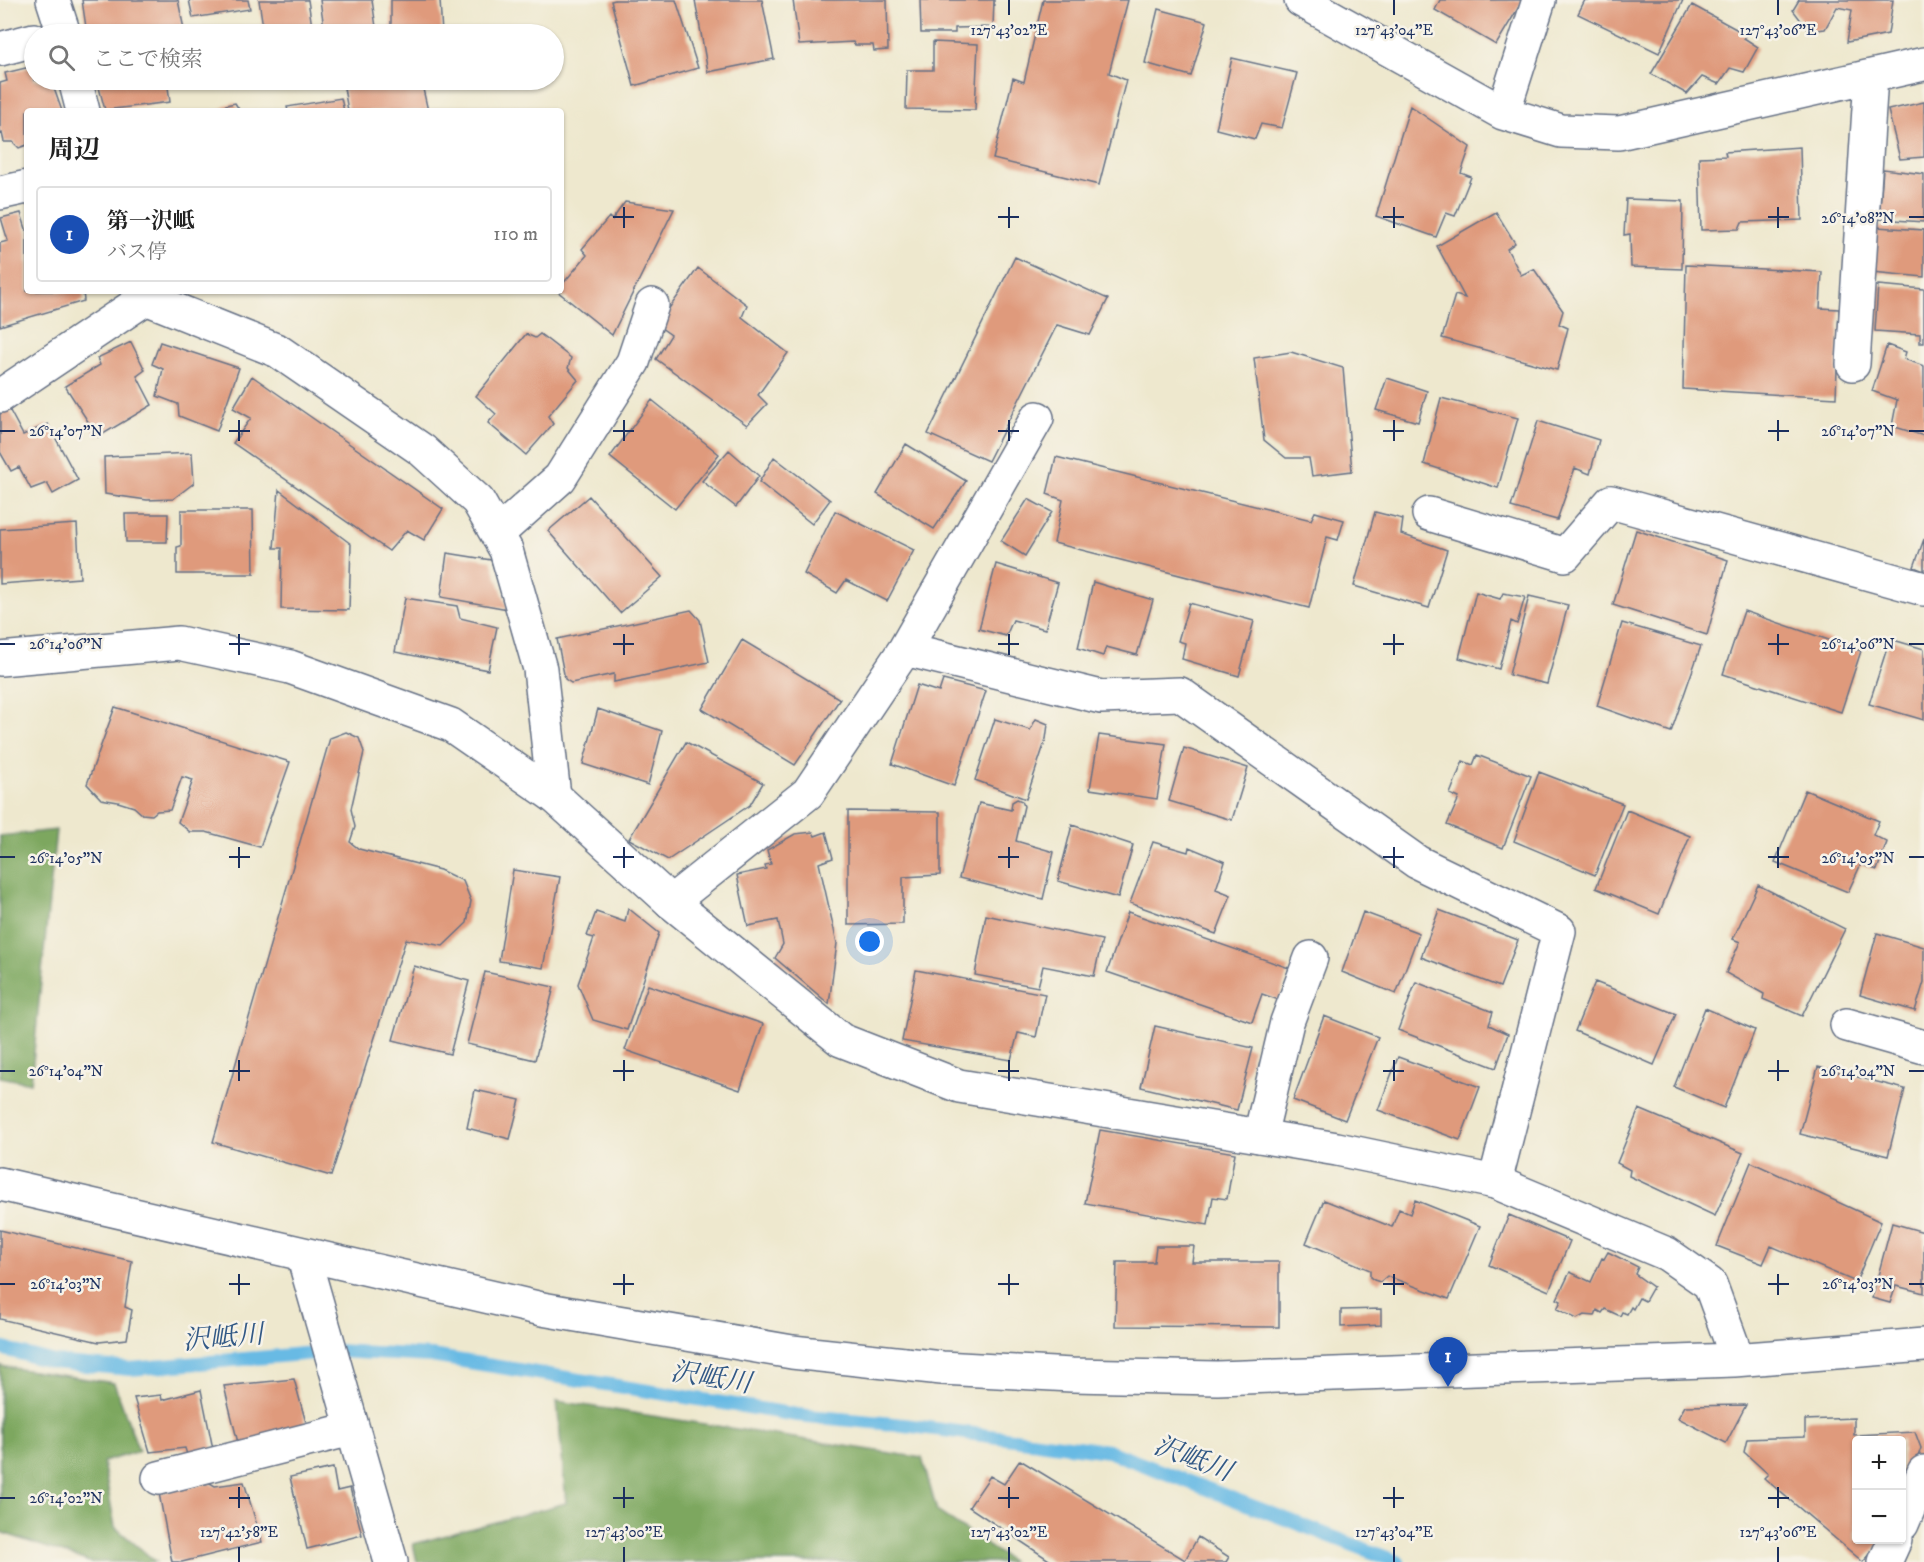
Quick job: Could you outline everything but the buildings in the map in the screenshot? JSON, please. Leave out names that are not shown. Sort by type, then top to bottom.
[{"type":"street","points":[[53,0],[54,24]]},
{"type":"street","points":[[1301,0],[1503,113],[1561,131],[1619,133],[1924,64]]},
{"type":"street","points":[[1503,113],[1539,0]]},
{"type":"street","points":[[0,49],[24,43]]},
{"type":"street","points":[[1853,364],[1871,76]]},
{"type":"street","points":[[78,90],[82,108]]},
{"type":"street","points":[[0,193],[24,188]]},
{"type":"street","points":[[0,396],[145,295],[278,351],[422,450],[478,501],[506,550],[540,669],[554,796]]},
{"type":"street","points":[[497,534],[560,478],[633,362],[652,305]]},
{"type":"street","points":[[671,902],[808,793],[905,649],[1037,418]]},
{"type":"street","points":[[1429,514],[1565,555],[1611,502],[1924,589]]},
{"type":"street","points":[[0,659],[179,643],[290,667],[451,725],[554,796],[671,902],[841,1041],[959,1086],[1260,1136],[1495,1182],[1667,1254],[1710,1284],[1732,1344],[1734,1360]]},
{"type":"street","points":[[905,649],[1101,697],[1180,694],[1417,862],[1559,931],[1495,1182]]},
{"type":"street","points":[[1260,1136],[1287,1022],[1311,958]]},
{"type":"street","points":[[1847,1025],[1924,1047]]},
{"type":"street","points":[[0,1184],[542,1309],[792,1352],[942,1368],[1072,1375],[1217,1378],[1734,1360],[1924,1345]]},
{"type":"street","points":[[303,1255],[321,1325],[391,1562]]},
{"type":"street","points":[[159,1478],[351,1429]]},
{"type":"street","points":[[1906,1515],[1924,1472]]},
{"type":"street","points":[[1885,1562],[1892,1544]]},
{"type":"green space","points":[[56,830],[31,1083],[0,1077],[0,836]]},
{"type":"green space","points":[[0,1366],[114,1383],[139,1451],[103,1462],[115,1527],[156,1562],[90,1562],[0,1532]]},
{"type":"green space","points":[[557,1401],[922,1458],[937,1511],[1012,1562],[417,1562],[413,1544],[566,1503]]},
{"type":"waterway","name":"沢岻川","points":[[0,1348],[54,1362],[130,1369],[337,1351],[431,1356],[797,1415],[904,1425],[1108,1451],[1398,1562]]},
{"type":"place","name":"第一沢岻","points":[[1448,1387]]}]
